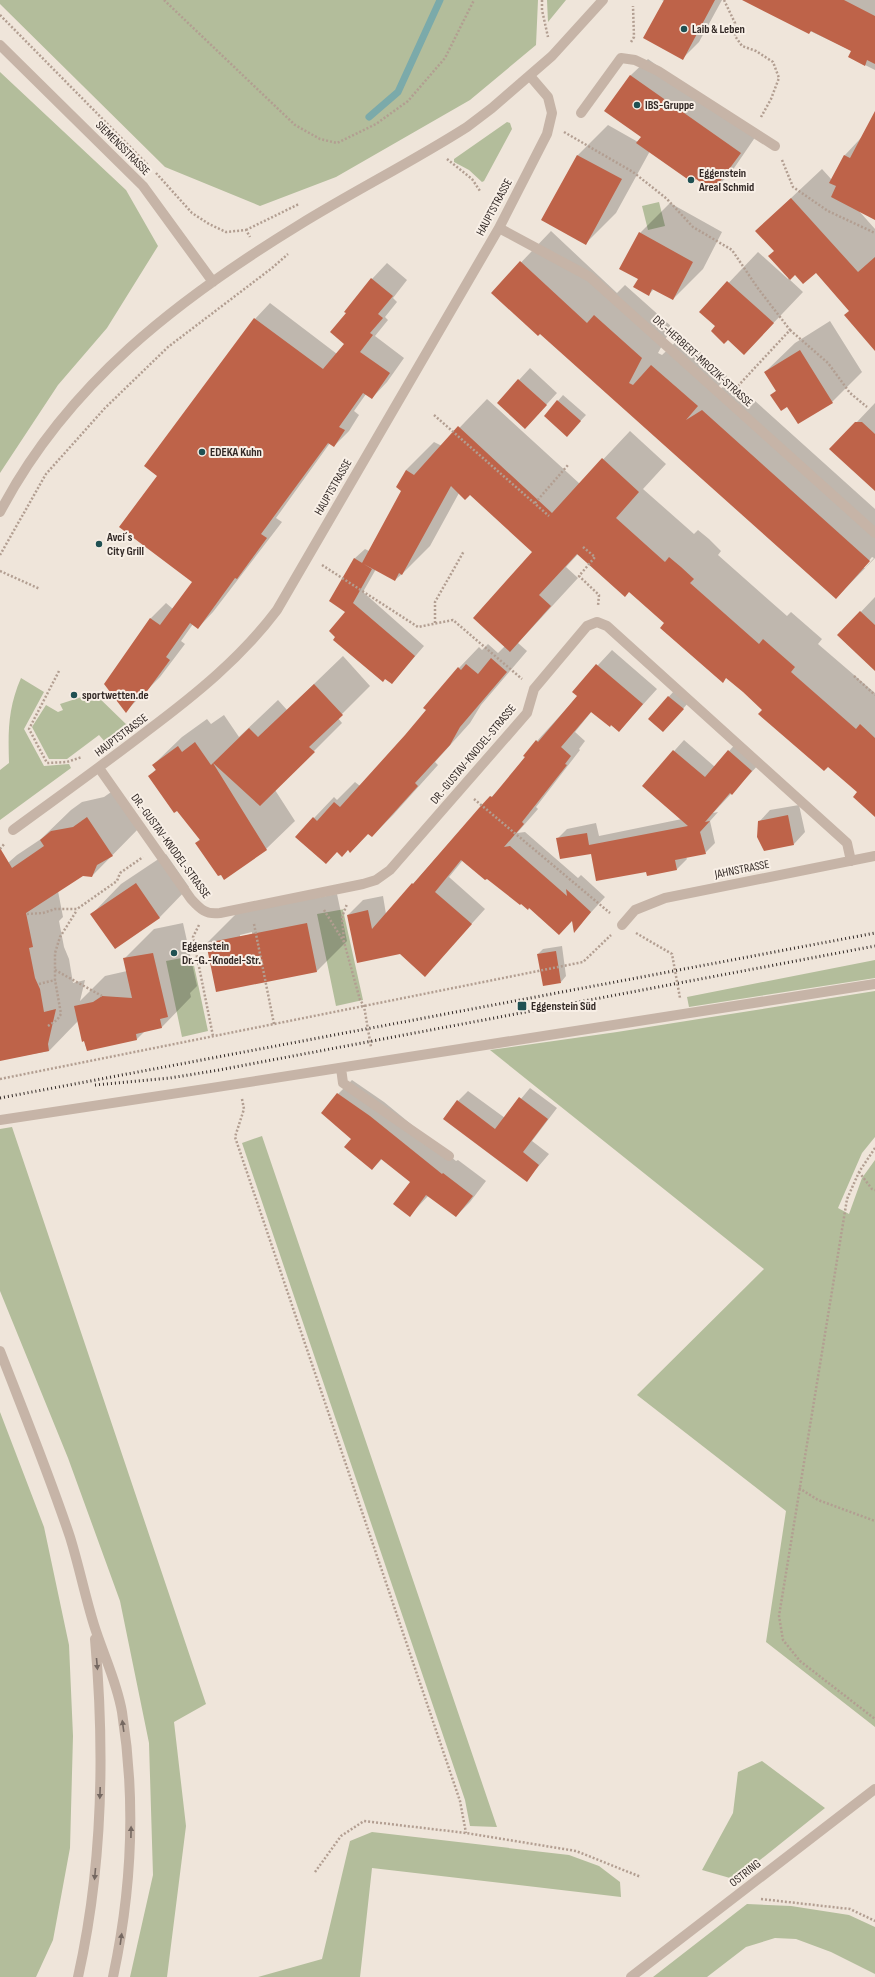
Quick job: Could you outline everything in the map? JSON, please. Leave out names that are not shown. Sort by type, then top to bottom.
[{"type":"street","points":[[0,512],[12,489],[58,423],[98,377],[155,324],[213,282],[299,225],[439,145],[467,127],[530,76],[552,56],[603,0]]},
{"type":"street","name":"SIEMENSSTRASSE","points":[[0,45],[143,186],[213,282]]},
{"type":"street","points":[[581,113],[621,58],[635,60],[658,71],[775,146]]},
{"type":"street","name":"HAUPTSTRASSE","points":[[13,830],[184,704],[238,655],[265,626],[277,610],[499,228],[547,134],[552,114],[548,97],[530,76]]},
{"type":"street","name":"DR.-HERBERT-MROZIK-STRASSE","points":[[499,228],[590,277],[875,533]]},
{"type":"street","points":[[596,622],[607,626],[847,843],[851,861]]},
{"type":"street","name":"DR.-GUSTAV-KNODEL-STRASSE","points":[[99,768],[191,899],[206,913],[220,913],[250,908],[376,880],[390,870],[527,713],[534,689],[587,626],[596,622]]},
{"type":"street","name":"JAHNSTRASSE","points":[[622,925],[635,910],[665,898],[875,856]]},
{"type":"street","points":[[0,1120],[239,1085],[676,1014],[875,984]]},
{"type":"street","points":[[341,1068],[344,1083],[450,1156]]},
{"type":"street","points":[[0,1351],[36,1442],[70,1538],[94,1625],[110,1671],[121,1710],[129,1765],[131,1828],[130,1871],[121,1941],[114,1977]]},
{"type":"street","points":[[72,1977],[79,1973],[93,1900],[99,1835],[102,1736],[94,1625]]},
{"type":"street","name":"OSTRING","points":[[631,1977],[875,1789]]},
{"type":"path","points":[[164,0],[295,125],[320,138],[337,143],[376,124],[408,101],[445,58],[474,0]]},
{"type":"path","points":[[542,0],[542,10],[552,56]]},
{"type":"path","points":[[724,0],[735,23],[735,36],[742,46],[756,51],[773,62],[778,78],[771,99],[753,132]]},
{"type":"path","points":[[621,58],[634,37],[632,6]]},
{"type":"path","points":[[0,16],[158,176],[192,213],[226,232],[246,230],[272,268]]},
{"type":"path","points":[[581,142],[633,172],[667,200],[693,227],[732,250],[757,287],[790,330],[828,363],[850,393],[867,407]]},
{"type":"path","points":[[439,145],[447,159],[472,179],[480,192]]},
{"type":"path","points":[[775,146],[793,187],[828,211],[875,233]]},
{"type":"path","points":[[0,555],[46,474],[105,408],[168,347],[272,268],[292,250],[299,225]]},
{"type":"path","points":[[725,399],[790,330]]},
{"type":"path","points":[[434,415],[549,516]]},
{"type":"path","points":[[535,503],[568,465]]},
{"type":"path","points":[[583,547],[595,557],[579,576],[599,595],[596,622]]},
{"type":"path","points":[[435,623],[435,602],[464,551]]},
{"type":"path","points":[[308,556],[418,627],[453,620],[534,689]]},
{"type":"path","points":[[0,572],[40,589]]},
{"type":"path","points":[[59,671],[29,729],[48,763],[68,762]]},
{"type":"path","points":[[854,676],[875,695]]},
{"type":"path","points":[[0,1079],[583,962],[622,925],[605,908],[462,789]]},
{"type":"path","points":[[48,1026],[57,1020],[61,1014],[55,980],[55,953],[60,937],[77,909],[117,881],[120,873],[154,848]]},
{"type":"path","points":[[354,886],[342,917],[344,942],[360,1000],[364,1006],[368,1022],[374,1063]]},
{"type":"path","points":[[316,894],[321,905],[344,942]]},
{"type":"path","points":[[250,908],[274,1024]]},
{"type":"path","points":[[27,914],[43,913],[55,909],[77,909]]},
{"type":"path","points":[[206,913],[193,937],[213,1036]]},
{"type":"path","points":[[651,942],[672,954],[678,984]]},
{"type":"path","points":[[55,970],[102,996]]},
{"type":"path","points":[[39,984],[55,980]]},
{"type":"path","points":[[239,1085],[244,1110],[235,1137],[460,1801],[466,1833]]},
{"type":"path","points":[[875,1148],[859,1172],[847,1199],[779,1616],[784,1640],[800,1660],[875,1719]]},
{"type":"path","points":[[859,1172],[872,1189],[875,1190]]},
{"type":"path","points":[[799,1488],[818,1500],[875,1521]]},
{"type":"path","points":[[315,1872],[342,1836],[364,1821],[466,1833],[576,1851],[641,1877]]},
{"type":"path","points":[[737,1896],[850,1909],[875,1921]]},
{"type":"green space","points":[[0,0],[538,0],[536,45],[470,100],[336,177],[260,206],[165,167],[0,4]]},
{"type":"green space","points":[[547,0],[566,0],[548,22]]},
{"type":"green space","points":[[0,72],[126,190],[158,246],[107,328],[58,385],[0,473]]},
{"type":"green space","points":[[507,122],[510,123],[512,129],[484,181],[482,182],[469,170],[454,162],[454,159]]},
{"type":"green space","points":[[659,202],[665,226],[648,230],[642,206]]},
{"type":"green space","points":[[21,678],[44,692],[24,729],[44,766],[69,764],[71,768],[0,820],[0,770],[9,763],[11,710]]},
{"type":"green space","points":[[94,693],[129,727],[106,743],[99,735],[67,759],[49,759],[32,727],[46,705],[58,712],[63,710],[60,704]]},
{"type":"green space","points":[[345,909],[343,910],[363,1000],[336,1006],[317,914]]},
{"type":"green space","points":[[192,956],[208,1031],[182,1037],[166,961]]},
{"type":"green space","points":[[875,960],[875,978],[689,1007],[687,997]]},
{"type":"green space","points":[[875,991],[875,1137],[862,1153],[838,1208],[849,1214],[862,1178],[875,1160],[875,1727],[766,1642],[786,1511],[637,1395],[764,1269],[490,1050],[617,1032]]},
{"type":"green space","points":[[12,1127],[206,1704],[174,1722],[186,1826],[167,1977],[130,1977],[153,1875],[149,1743],[120,1601],[68,1458],[0,1291],[0,1129]]},
{"type":"green space","points":[[262,1136],[497,1827],[470,1826],[465,1800],[242,1143]]},
{"type":"green space","points":[[0,1412],[44,1527],[69,1645],[73,1736],[70,1848],[53,1940],[36,1977],[0,1977]]},
{"type":"green space","points":[[762,1761],[825,1808],[745,1872],[730,1878],[702,1870],[733,1813],[738,1772]]},
{"type":"green space","points":[[372,1832],[569,1855],[599,1866],[620,1882],[621,1897],[372,1868],[360,1977],[258,1977],[322,1959],[350,1841]]},
{"type":"green space","points":[[747,1904],[791,1906],[849,1915],[875,1927],[875,1974],[831,1952],[796,1939],[775,1938],[746,1947],[707,1977],[653,1977]]},
{"type":"building","points":[[664,0],[715,0],[683,60],[643,38]]},
{"type":"building","points":[[742,0],[844,0],[875,16],[875,64],[867,60],[865,66],[848,57],[851,51],[811,31],[809,34]]},
{"type":"building","points":[[630,75],[741,153],[713,191],[696,179],[693,183],[636,143],[641,137],[604,111]]},
{"type":"building","points":[[875,111],[875,220],[831,197],[836,186],[829,183],[844,155],[850,158]]},
{"type":"building","points":[[577,155],[622,179],[586,245],[541,220]]},
{"type":"building","points":[[791,198],[858,272],[875,257],[875,351],[844,315],[849,311],[816,273],[803,284],[795,275],[790,280],[768,256],[774,251],[755,231]]},
{"type":"building","points":[[639,232],[693,262],[673,300],[652,289],[649,296],[633,287],[638,279],[619,269]]},
{"type":"building","points":[[520,261],[587,323],[594,315],[642,358],[629,383],[633,385],[651,365],[698,406],[686,420],[702,410],[870,561],[836,599],[540,334],[538,336],[491,293]]},
{"type":"building","points":[[371,278],[393,296],[378,314],[383,318],[370,333],[373,335],[360,352],[390,373],[372,399],[363,393],[339,427],[345,430],[334,447],[328,443],[261,534],[267,538],[237,579],[235,578],[198,629],[190,623],[166,657],[170,660],[145,694],[142,691],[126,713],[104,684],[150,618],[160,625],[192,582],[119,527],[157,476],[144,466],[254,318],[323,369],[344,344],[330,332],[346,313],[344,312]]},
{"type":"building","points":[[727,281],[774,323],[744,355],[728,340],[724,344],[711,331],[715,326],[699,312]]},
{"type":"building","points":[[800,350],[833,403],[798,424],[787,407],[781,411],[770,395],[776,391],[764,372]]},
{"type":"building","points":[[518,379],[547,405],[525,429],[497,403]]},
{"type":"building","points":[[557,400],[581,421],[567,437],[544,416]]},
{"type":"building","points":[[855,422],[862,422],[875,434],[875,491],[829,449]]},
{"type":"building","points":[[458,426],[552,513],[602,458],[639,492],[616,518],[665,562],[669,557],[681,567],[694,579],[690,583],[759,644],[763,639],[795,667],[791,672],[856,729],[860,724],[875,738],[875,817],[853,797],[857,792],[828,767],[824,771],[758,714],[762,710],[743,692],[726,678],[723,683],[660,628],[664,623],[629,592],[625,597],[577,554],[539,595],[551,606],[510,652],[473,618],[532,552],[470,495],[465,500],[451,486],[402,575],[399,573],[395,581],[362,563],[401,491],[396,487],[406,470],[414,475]]},
{"type":"building","points":[[354,558],[372,569],[353,603],[415,656],[392,684],[385,679],[383,682],[333,640],[335,637],[329,631],[345,612],[329,601]]},
{"type":"building","points":[[860,611],[875,625],[875,671],[837,635]]},
{"type":"building","points":[[491,658],[507,672],[460,727],[450,745],[415,783],[418,786],[372,837],[368,834],[350,853],[348,850],[342,857],[337,852],[326,864],[295,837],[313,817],[317,821],[334,802],[340,807],[405,735],[426,710],[423,708],[458,667],[461,670],[466,664],[478,674]]},
{"type":"building","points":[[596,664],[643,704],[619,732],[591,712],[561,747],[571,756],[565,764],[567,765],[522,822],[524,824],[504,847],[510,846],[567,896],[566,889],[591,912],[574,933],[572,921],[559,935],[529,908],[528,910],[521,904],[520,905],[487,879],[485,880],[461,860],[435,892],[472,924],[425,977],[400,954],[357,963],[347,915],[368,910],[372,929],[479,808],[490,796],[492,797],[525,757],[523,756],[536,740],[538,742],[577,696],[572,692]]},
{"type":"building","points":[[314,684],[343,715],[309,747],[315,752],[260,806],[213,763],[249,728],[258,737]]},
{"type":"building","points":[[668,696],[684,709],[663,732],[648,719]]},
{"type":"building","points":[[195,742],[211,765],[213,763],[267,850],[224,880],[221,875],[218,876],[195,843],[200,840],[177,811],[174,813],[148,776],[156,770],[152,765],[178,746],[182,752]]},
{"type":"building","points":[[673,750],[705,777],[728,750],[752,771],[732,795],[730,793],[705,822],[710,821],[700,832],[706,854],[675,860],[677,870],[647,876],[646,872],[596,881],[591,854],[560,859],[556,838],[587,833],[589,845],[688,826],[642,786]]},
{"type":"building","points":[[788,815],[794,845],[764,851],[757,837],[758,821]]},
{"type":"building","points":[[87,817],[113,856],[97,865],[92,877],[83,876],[26,913],[33,947],[29,948],[35,978],[40,989],[44,1012],[56,1009],[48,1044],[49,1051],[0,1061],[0,848],[12,868],[44,846],[40,840],[51,831],[73,827]]},
{"type":"building","points":[[136,883],[160,918],[115,949],[90,914]]},
{"type":"building","points":[[307,923],[317,972],[216,992],[206,943]]},
{"type":"building","points":[[556,951],[561,983],[543,986],[537,954]]},
{"type":"building","points":[[153,953],[168,1017],[160,1019],[162,1028],[136,1034],[137,1040],[87,1051],[84,1041],[82,1042],[74,1006],[93,1002],[102,996],[132,998],[123,958]]},
{"type":"building","points":[[337,1093],[370,1116],[442,1174],[443,1173],[473,1196],[456,1217],[426,1195],[410,1217],[393,1204],[410,1182],[381,1159],[372,1170],[344,1147],[351,1139],[321,1113]]},
{"type":"building","points":[[519,1097],[548,1119],[523,1152],[539,1165],[527,1182],[443,1119],[457,1100],[495,1129]]},
{"type":"waterway","points":[[369,117],[398,92],[440,0]]},
{"type":"railway","points":[[0,1098],[875,933]]},
{"type":"railway","points":[[95,1085],[170,1078],[219,1070],[875,946]]},
{"type":"place","name":"Laib & Leben","points":[[684,29]]},
{"type":"place","name":"IBS-Gruppe","points":[[637,105]]},
{"type":"place","name":"Eggenstein Areal Schmid","points":[[691,180]]},
{"type":"place","name":"EDEKA Kuhn","points":[[202,452]]},
{"type":"place","name":"Avci´s City Grill","points":[[99,544]]},
{"type":"place","name":"sportwetten.de","points":[[74,695]]},
{"type":"place","name":"Eggenstein Dr.-G.-Knodel-Str.","points":[[174,953]]},
{"type":"place","name":"Eggenstein Süd","points":[[522,1006]]}]
